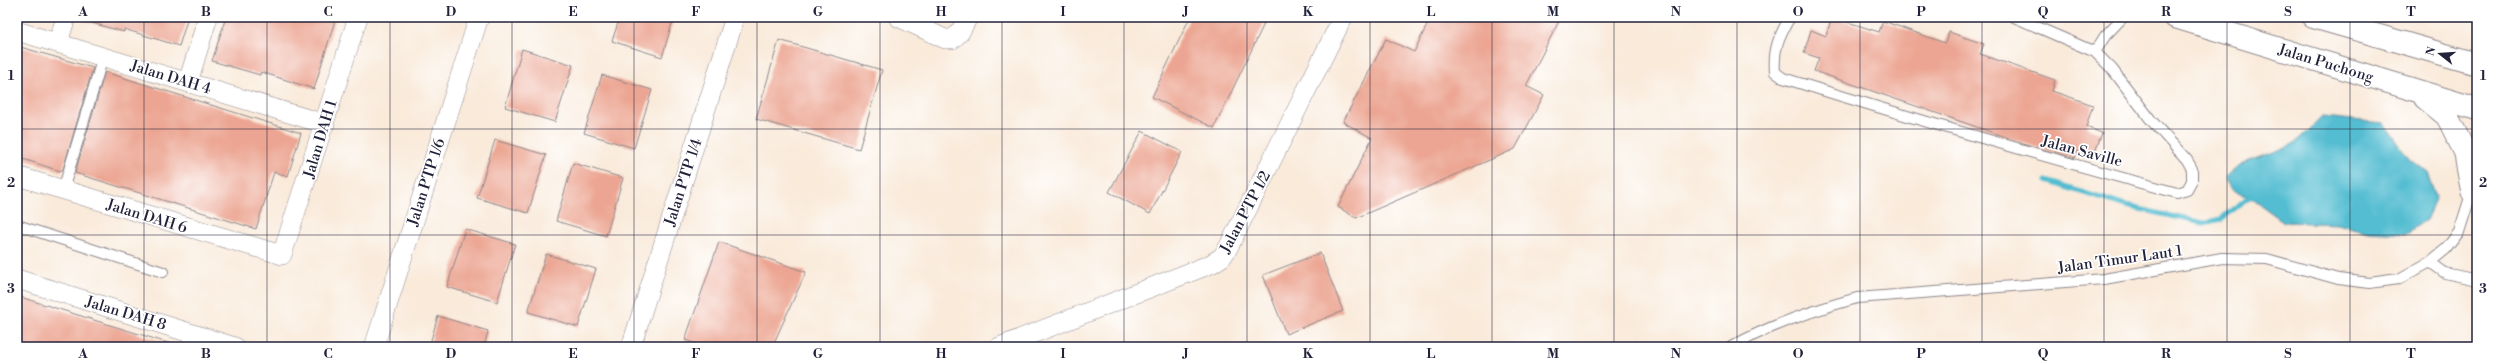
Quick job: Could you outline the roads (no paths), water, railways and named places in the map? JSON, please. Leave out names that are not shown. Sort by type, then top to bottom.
[{"type":"main road","name":"Jalan Puchong","points":[[2175,17],[2477,109]]},
{"type":"main road","points":[[2314,17],[2477,64]]},
{"type":"main road","points":[[2416,91],[2447,116],[2465,152],[2475,185]]},
{"type":"street","points":[[58,43],[66,17]]},
{"type":"street","points":[[188,82],[208,17]]},
{"type":"street","name":"Jalan DAH 1","points":[[277,255],[282,255],[285,250],[358,17]]},
{"type":"street","name":"Jalan PTP 1/6","points":[[374,347],[479,17]]},
{"type":"street","name":"Jalan PTP 1/4","points":[[631,347],[735,17]]},
{"type":"street","points":[[898,17],[946,39],[953,39],[960,32],[968,17]]},
{"type":"street","name":"Jalan PTP 1/2","points":[[999,347],[1211,264],[1222,257],[1228,248],[1343,17]]},
{"type":"street","name":"Jalan DAH 4","points":[[17,31],[325,124]]},
{"type":"street","name":"Jalan DAH 6","points":[[17,176],[277,255]]},
{"type":"street","name":"Jalan DAH 8","points":[[17,279],[235,347]]},
{"type":"lane","name":"Jalan Saville","points":[[1790,17],[1776,41],[1774,58],[1775,72],[1783,78],[2041,156],[2177,193],[2187,190],[2192,181],[2192,169],[2187,160],[2151,120],[2112,69],[2094,52],[2014,17]]},
{"type":"lane","points":[[2094,52],[2105,36],[2123,17]]},
{"type":"lane","points":[[63,190],[103,57]]},
{"type":"lane","name":"Jalan Timur Laut 1","points":[[1731,347],[1751,336],[1820,308],[1857,298],[2104,279],[2222,258],[2267,259],[2338,279],[2369,283],[2399,279],[2430,262],[2446,249],[2459,232],[2475,185]]},
{"type":"lane","points":[[17,225],[163,272]]},
{"type":"lane","points":[[2430,262],[2445,273],[2477,280]]},
{"type":"water","points":[[2322,117],[2384,123],[2410,160],[2427,172],[2436,198],[2426,220],[2405,234],[2367,232],[2338,224],[2284,222],[2251,198],[2233,191],[2225,178],[2233,171],[2249,161],[2293,144]]},
{"type":"waterway","points":[[2046,181],[2126,206],[2203,223],[2221,219],[2244,200],[2257,196]]}]
